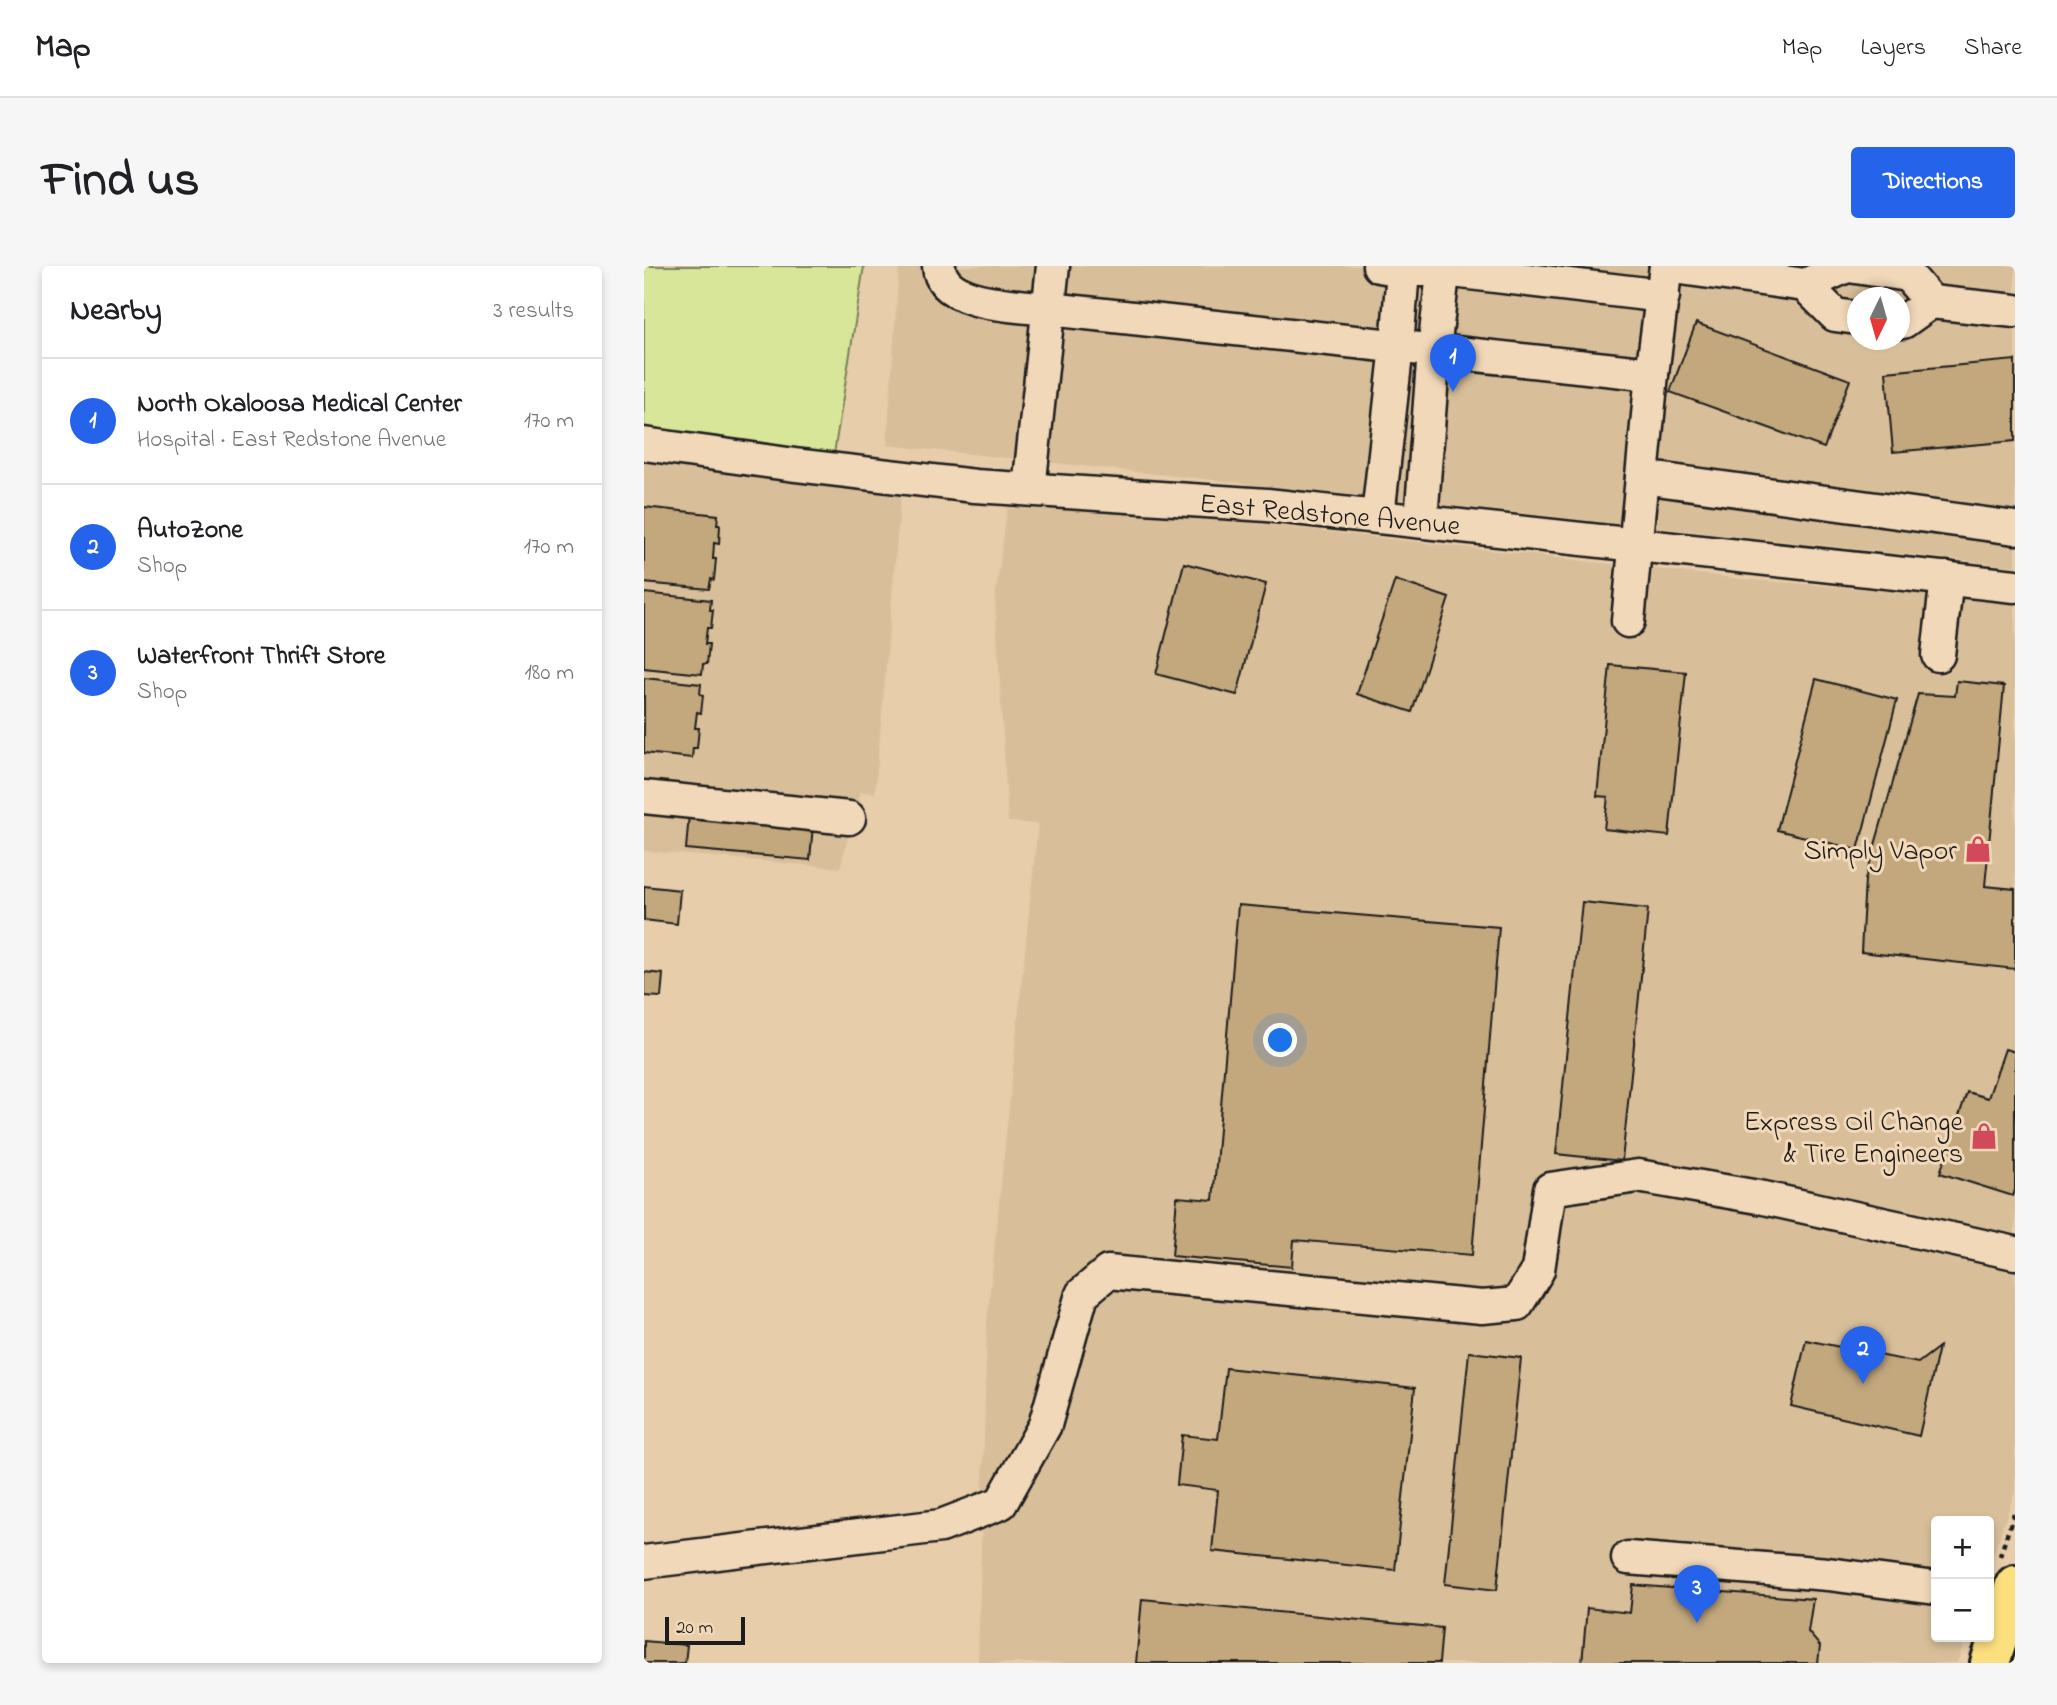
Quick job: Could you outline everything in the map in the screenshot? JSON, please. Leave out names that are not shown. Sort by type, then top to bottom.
[{"type":"main road","points":[[1990,1663],[2003,1586]]},
{"type":"street","points":[[939,266],[938,270],[952,292],[971,298],[1049,309],[1652,374]]},
{"type":"street","points":[[1029,489],[1053,266]]},
{"type":"street","points":[[1378,516],[1397,346],[1391,268],[1665,276],[1805,285],[1848,266],[1908,275],[1931,302]]},
{"type":"street","points":[[1421,520],[1434,350],[1444,268]]},
{"type":"street","points":[[1628,621],[1652,374],[1665,276]]},
{"type":"street","points":[[1805,285],[1835,315],[1847,317]]},
{"type":"street","points":[[1910,317],[1931,302],[2015,311]]},
{"type":"street","name":"East Redstone Avenue","points":[[644,444],[808,467],[1029,489],[1266,505],[1421,520],[2015,586]]},
{"type":"street","points":[[1642,477],[2015,528]]},
{"type":"street","points":[[1938,655],[1947,578]]},
{"type":"street","points":[[644,797],[849,818]]},
{"type":"street","points":[[644,1562],[941,1526],[1001,1503],[1045,1425],[1082,1294],[1108,1272],[1482,1307],[1517,1304],[1538,1270],[1550,1189],[1638,1176],[1764,1198],[2015,1253]]},
{"type":"street","points":[[1628,1558],[1828,1574],[1931,1587]]},
{"type":"path","points":[[2003,1586],[2015,1510]]},
{"type":"shaded area","points":[[899,266],[2015,266],[2015,566],[887,445]]},
{"type":"shaded area","points":[[644,459],[793,481],[901,493],[875,793],[860,792],[840,868],[644,851]]},
{"type":"shaded area","points":[[1008,504],[1172,514],[1743,579],[2015,601],[2015,1491],[1994,1554],[1994,1516],[1931,1516],[1931,1642],[1964,1642],[1957,1663],[978,1663],[987,1321],[1038,824],[1008,822],[995,599]]},
{"type":"green space","points":[[644,266],[864,266],[834,454],[644,428]]},
{"type":"building","points":[[1696,323],[1850,380],[1824,448],[1670,392]]},
{"type":"building","points":[[2015,360],[2015,441],[1893,452],[1886,372]]},
{"type":"building","points":[[644,507],[718,515],[719,544],[714,543],[714,580],[711,579],[709,589],[644,583]]},
{"type":"building","points":[[1184,563],[1266,584],[1237,695],[1156,674]]},
{"type":"building","points":[[1395,580],[1449,598],[1412,712],[1357,694]]},
{"type":"building","points":[[644,593],[711,600],[711,628],[707,628],[705,644],[709,644],[707,664],[703,664],[702,674],[644,668]]},
{"type":"building","points":[[1610,665],[1686,672],[1669,836],[1604,829],[1608,797],[1597,796]]},
{"type":"building","points":[[644,678],[701,684],[701,713],[697,712],[695,728],[699,728],[697,748],[693,748],[692,758],[644,753]]},
{"type":"building","points":[[1816,679],[1897,700],[1858,850],[1777,830]]},
{"type":"building","points":[[1957,681],[2004,686],[1985,886],[2015,889],[2015,969],[1861,952],[1865,880],[1918,694],[1955,696]]},
{"type":"building","points":[[689,814],[813,825],[810,860],[686,849]]},
{"type":"building","points":[[644,886],[680,890],[677,924],[644,920]]},
{"type":"building","points":[[1582,902],[1648,909],[1622,1161],[1556,1154]]},
{"type":"building","points":[[1238,905],[1499,927],[1472,1255],[1294,1240],[1292,1267],[1172,1256],[1177,1197],[1213,1200]]},
{"type":"building","points":[[644,972],[663,974],[661,997],[644,996]]},
{"type":"building","name":"Express Oil Change & Tire Engineers","points":[[2005,1049],[2015,1052],[2013,1196],[1940,1173],[1967,1092],[1988,1098]]},
{"type":"building","points":[[1806,1340],[1918,1363],[1939,1347],[1919,1436],[1791,1406]]},
{"type":"building","points":[[1469,1352],[1521,1358],[1497,1590],[1445,1584]]},
{"type":"building","points":[[1226,1368],[1415,1388],[1395,1570],[1212,1551],[1218,1490],[1177,1485],[1182,1435],[1218,1439]]},
{"type":"building","points":[[1633,1585],[1813,1599],[1808,1632],[1820,1646],[1818,1663],[1582,1663],[1587,1608],[1630,1613]]},
{"type":"building","points":[[1142,1599],[1442,1628],[1439,1663],[1136,1663]]},
{"type":"building","points":[[644,1641],[687,1645],[685,1663],[644,1663]]},
{"type":"place","name":"North Okaloosa Medical Center","points":[[1453,392]]},
{"type":"place","name":"Simply Vapor","points":[[1978,849]]},
{"type":"place","name":"Express Oil Change & Tire Engineers","points":[[1984,1136]]},
{"type":"place","name":"AutoZone","points":[[1863,1384]]},
{"type":"place","name":"Waterfront Thrift Store","points":[[1697,1623]]}]
